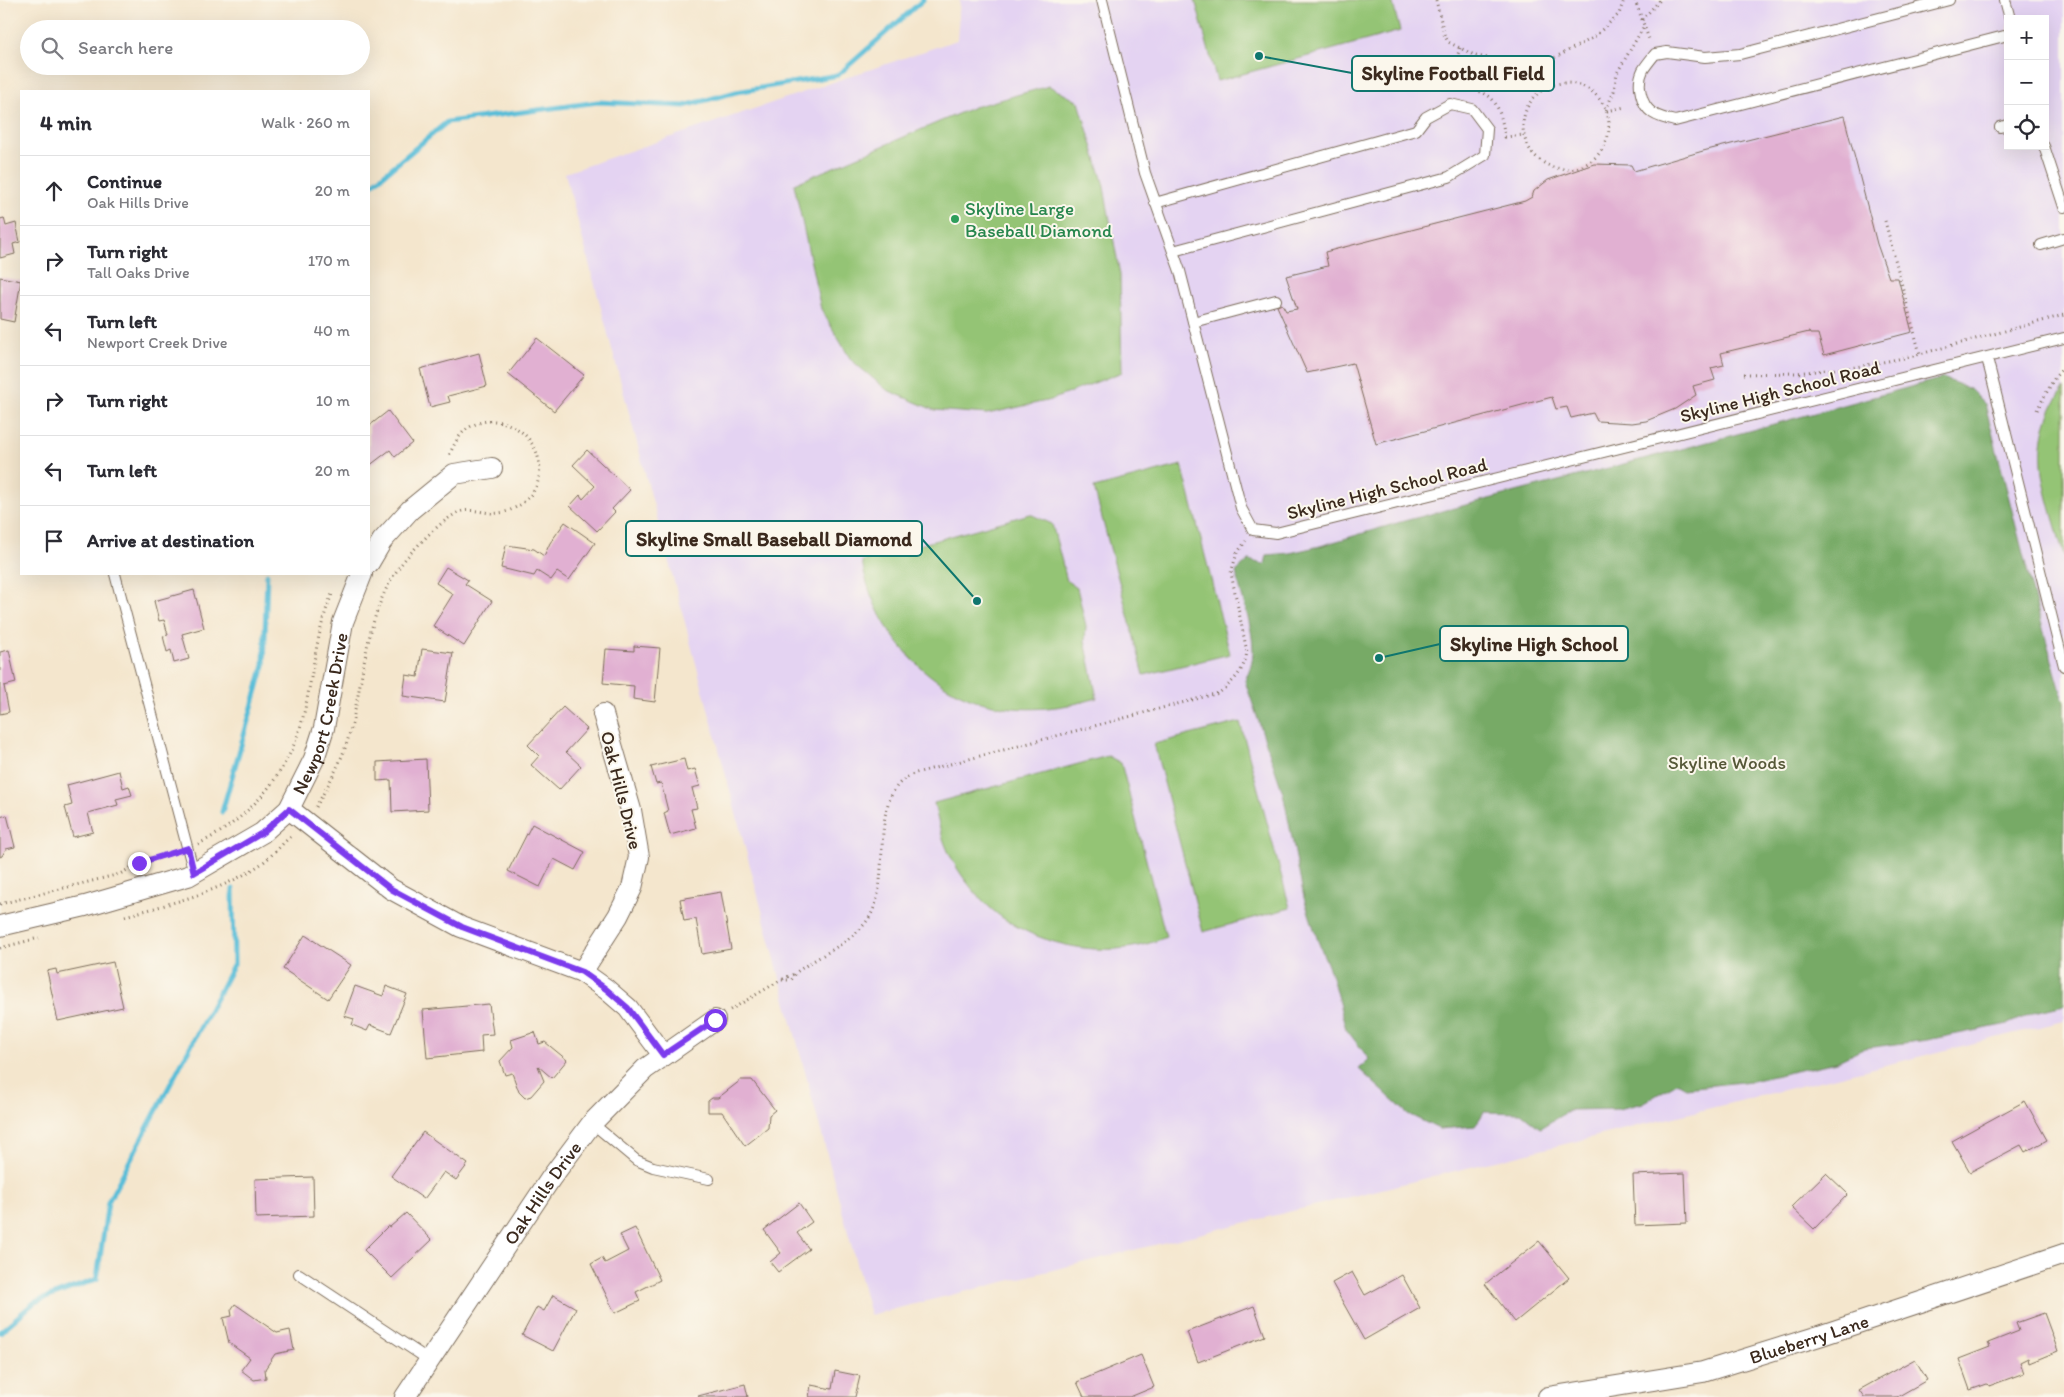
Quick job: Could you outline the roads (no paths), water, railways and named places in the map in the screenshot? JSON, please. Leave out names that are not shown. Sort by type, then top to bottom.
[{"type":"street","points":[[370,561],[382,541],[410,510],[454,474],[492,468]]},
{"type":"street","name":"Newport Creek Drive","points":[[0,926],[85,906],[188,876],[262,833],[289,809],[314,759],[324,728],[343,622],[362,575]]},
{"type":"street","name":"Oak Hills Drive","points":[[582,972],[609,932],[632,888],[639,857],[631,810],[603,714]]},
{"type":"street","points":[[289,809],[391,889],[462,927],[582,972],[628,1008],[663,1055]]},
{"type":"street","name":"Oak Hills Drive","points":[[405,1397],[551,1178],[592,1123],[645,1069],[715,1020]]},
{"type":"street","name":"Blueberry Lane","points":[[1548,1397],[1703,1372],[1819,1336],[2064,1254]]},
{"type":"lane","points":[[1102,0],[1145,173],[1180,271],[1193,322],[1276,300]]},
{"type":"lane","points":[[1949,0],[1740,54],[1705,57],[1667,52],[1655,54],[1642,71],[1638,84],[1643,104],[1649,112],[1658,118],[1675,122],[2004,36]]},
{"type":"lane","points":[[2006,0],[2009,15]]},
{"type":"lane","points":[[1155,203],[1416,130],[1426,117],[1450,104],[1472,109],[1487,130],[1485,155],[1449,177],[1173,251]]},
{"type":"lane","points":[[2045,150],[2064,207]]},
{"type":"lane","points":[[2040,246],[2064,238]]},
{"type":"lane","name":"Skyline High School Road","points":[[1193,322],[1241,508],[1253,530],[1276,533],[2064,338]]},
{"type":"lane","points":[[1987,358],[2064,666]]},
{"type":"lane","points":[[114,575],[194,873]]},
{"type":"lane","points":[[592,1123],[636,1160],[653,1168],[709,1179]]},
{"type":"lane","points":[[299,1274],[429,1360]]},
{"type":"waterway","points":[[370,186],[447,122],[598,102],[684,106],[736,92],[838,75],[923,0]]},
{"type":"waterway","points":[[222,812],[264,665],[267,575]]},
{"type":"waterway","points":[[0,1332],[35,1302],[97,1279],[108,1202],[234,964],[233,889]]},
{"type":"place","name":"Skyline Football Field","points":[[1259,56]]},
{"type":"place","name":"Skyline Large Baseball Diamond","points":[[955,219]]},
{"type":"place","name":"Skyline Small Baseball Diamond","points":[[977,601]]},
{"type":"place","name":"Skyline High School","points":[[1379,658]]},
{"type":"park label","name":"Skyline Woods","points":[[1727,762]]}]
